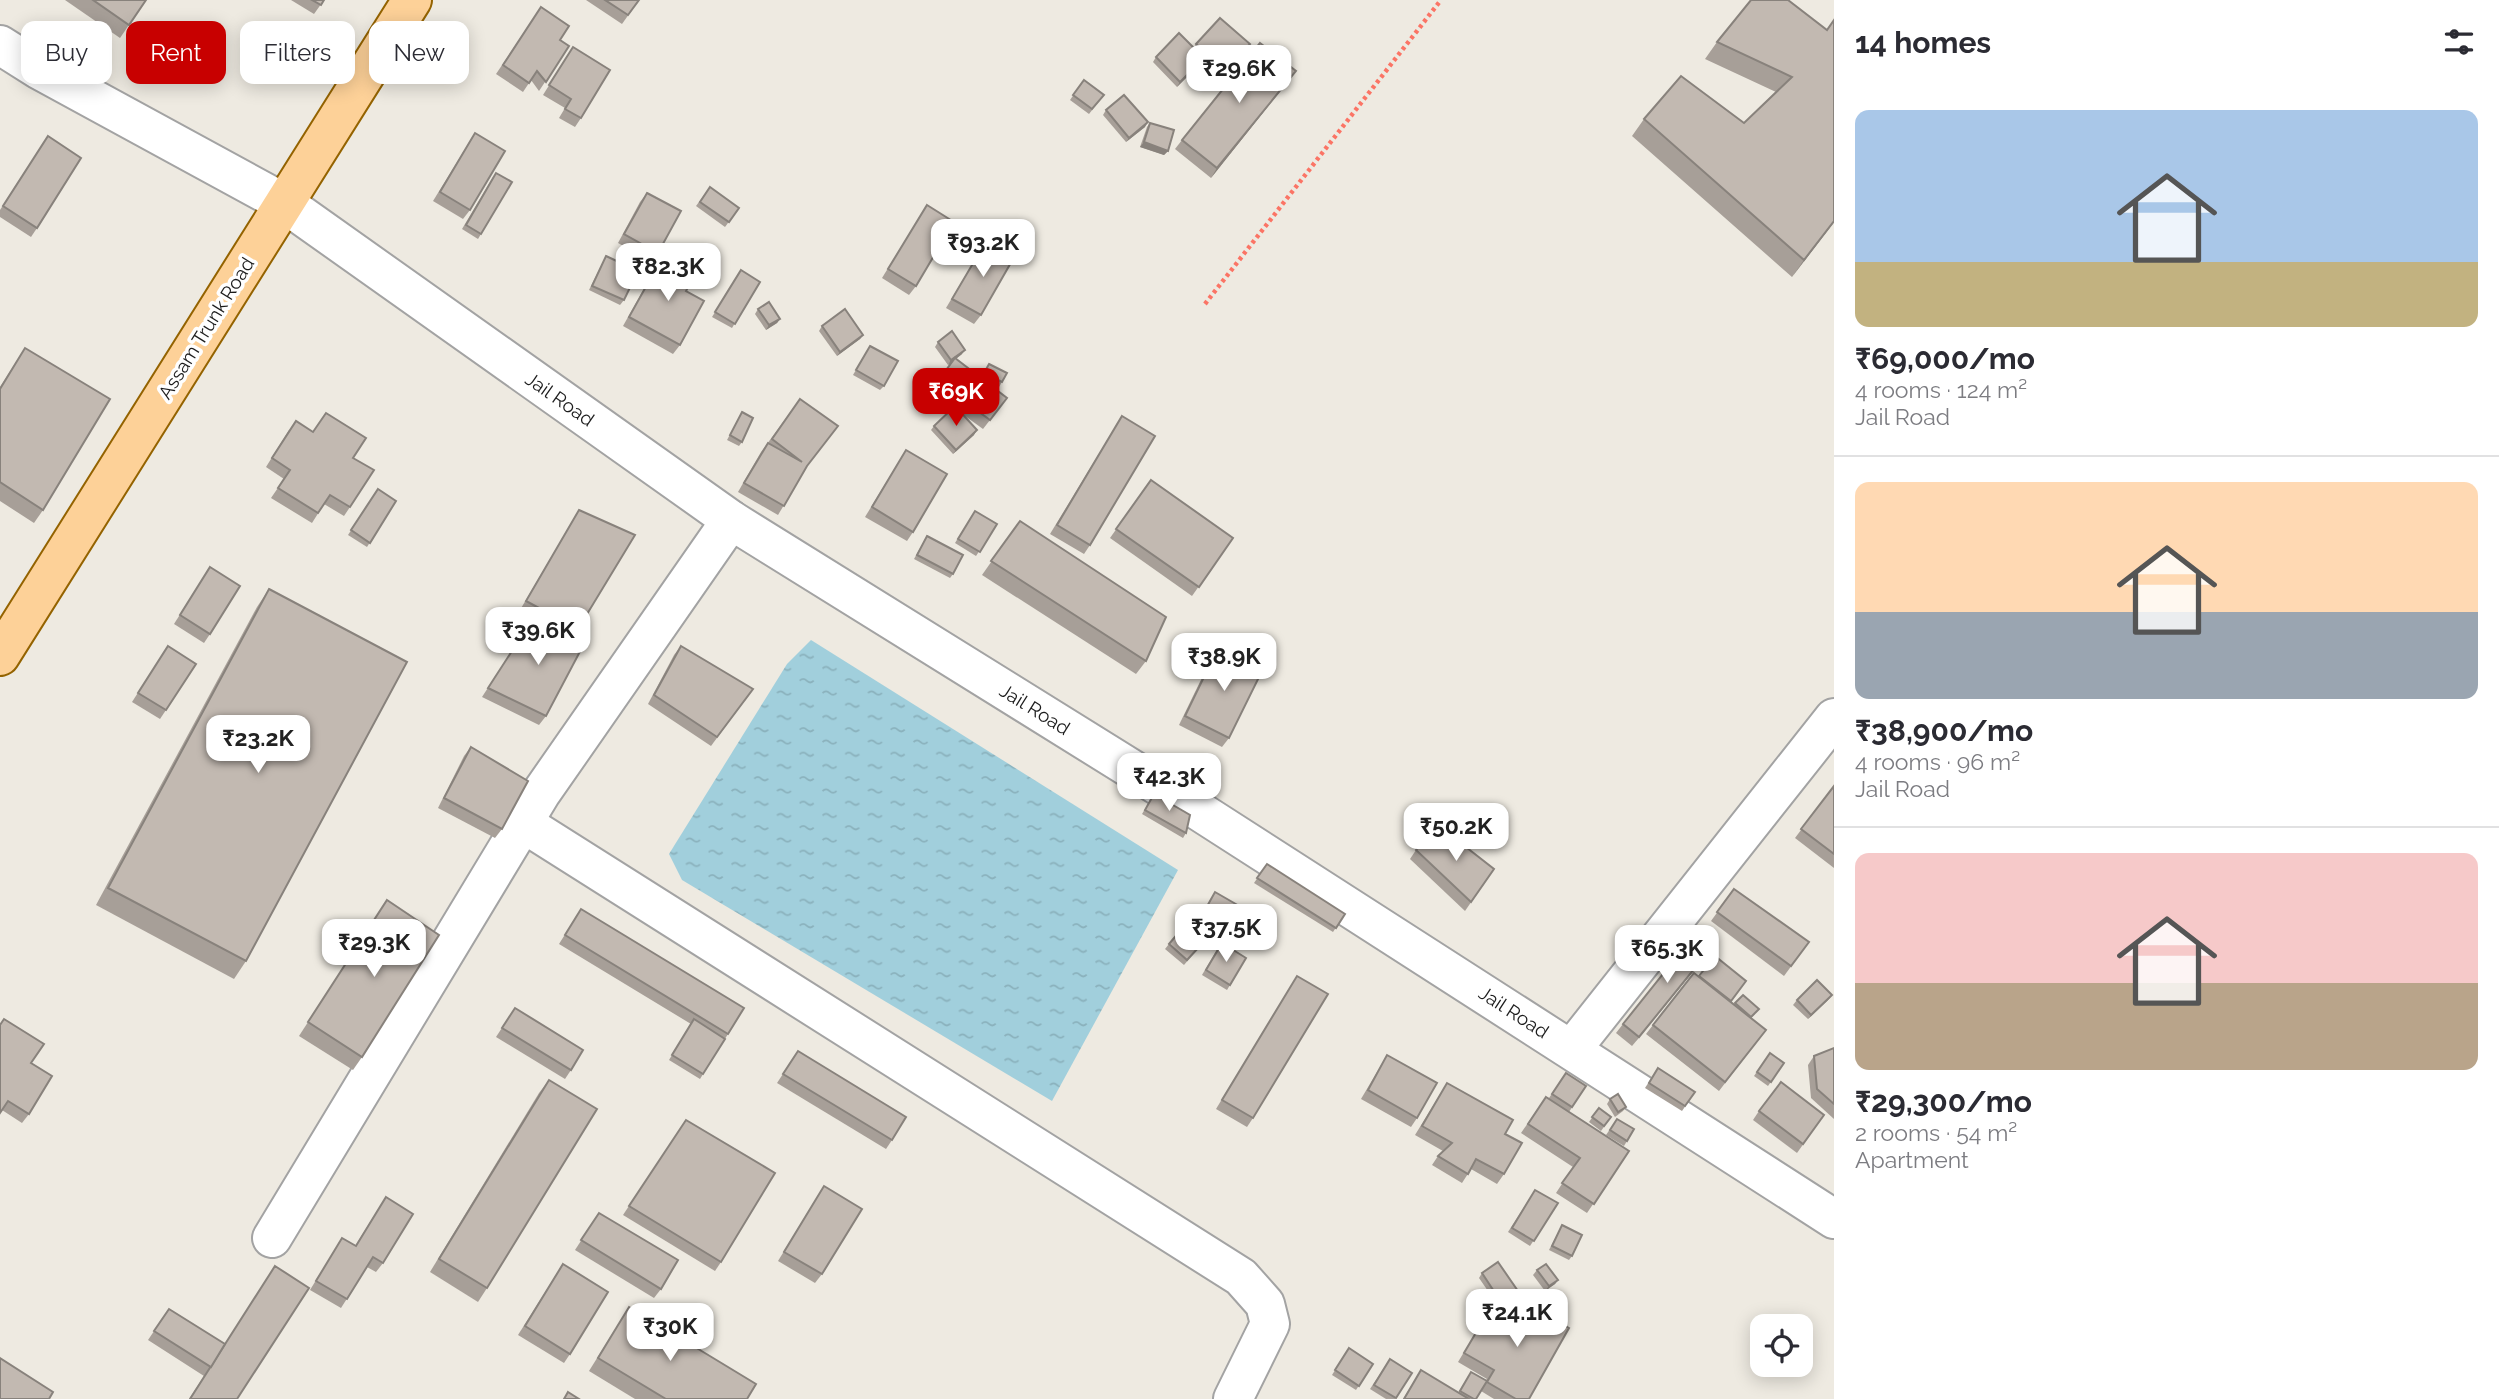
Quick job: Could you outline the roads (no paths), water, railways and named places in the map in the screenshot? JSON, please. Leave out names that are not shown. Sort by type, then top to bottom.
[{"type":"main road","name":"Assam Trunk Road","points":[[0,656],[411,0]]},
{"type":"street","name":"Jail Road","points":[[0,45],[38,69],[284,203],[731,520],[1199,811],[1834,1219]]},
{"type":"street","points":[[272,1238],[541,793],[731,520]]},
{"type":"street","points":[[1572,1049],[1834,718]]},
{"type":"street","points":[[523,823],[1241,1277],[1265,1304],[1270,1324],[1233,1399]]},
{"type":"water","points":[[811,640],[1178,870],[1052,1101],[682,880],[669,854],[787,664]]}]
